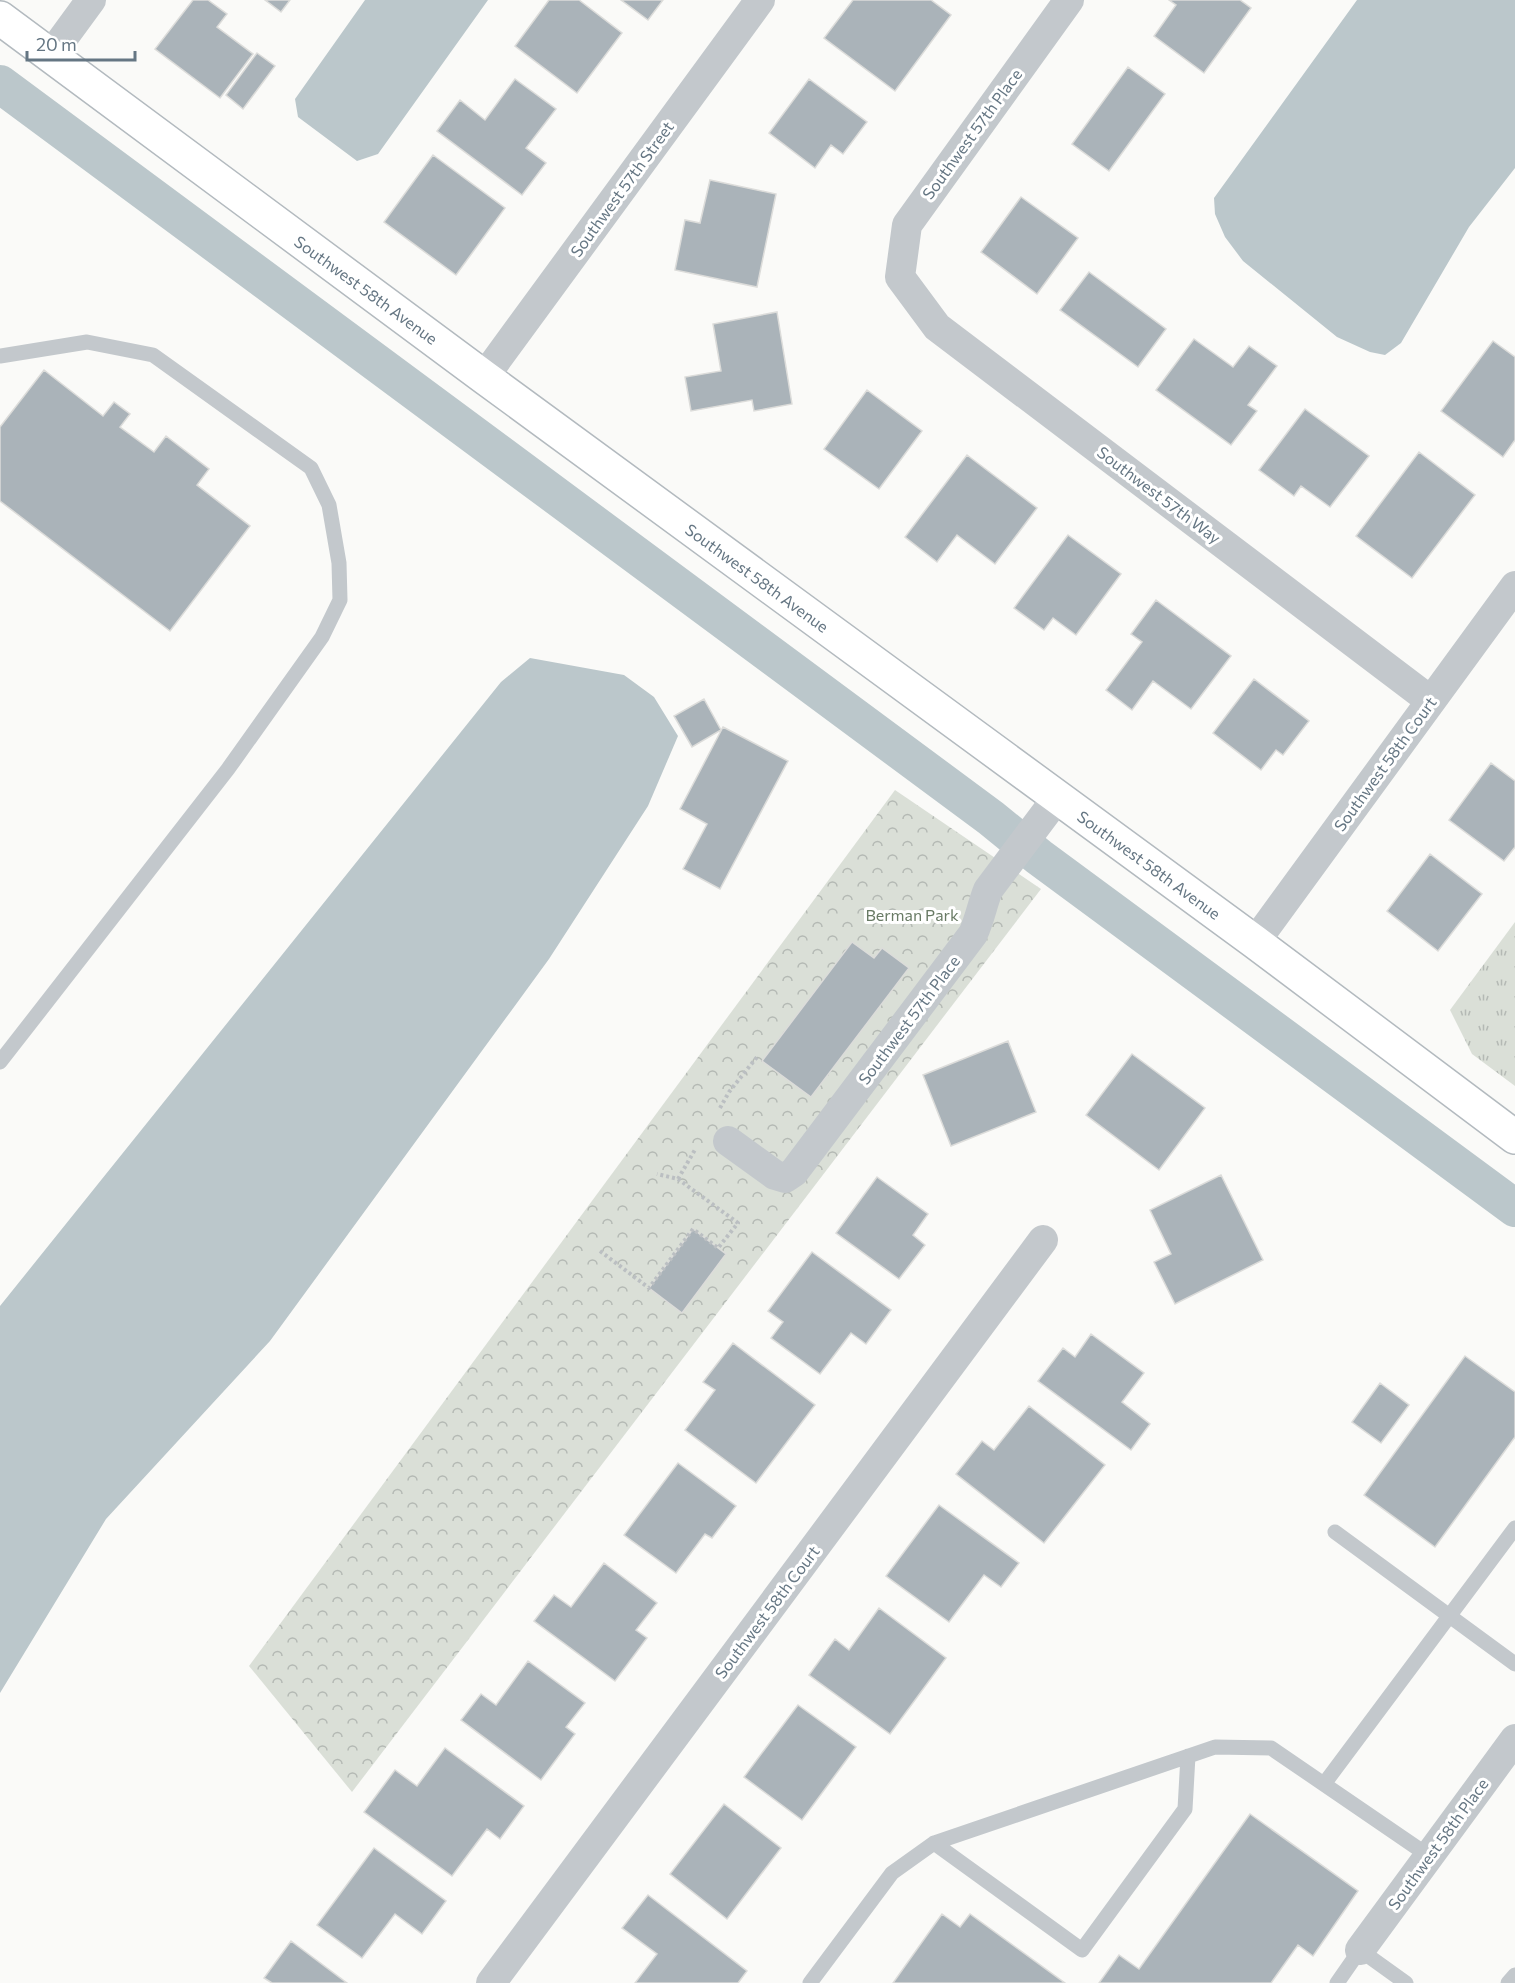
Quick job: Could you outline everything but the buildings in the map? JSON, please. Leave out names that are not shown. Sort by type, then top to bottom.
[{"type":"street","points":[[50,56],[91,0]]},
{"type":"street","name":"Southwest 57th Street","points":[[484,377],[760,0]]},
{"type":"street","name":"Southwest 57th Place","points":[[900,277],[907,225],[1069,0]]},
{"type":"street","name":"Southwest 58th Avenue","points":[[0,18],[484,377],[1052,805],[1255,942],[1515,1137]]},
{"type":"street","name":"Southwest 57th Way","points":[[900,277],[937,327],[1431,700]]},
{"type":"street","name":"Southwest 58th Court","points":[[1255,942],[1515,586]]},
{"type":"street","name":"Southwest 57th Place","points":[[728,1141],[775,1175],[785,1178],[794,1172],[974,934],[987,890],[1052,805]]},
{"type":"street","name":"Southwest 58th Court","points":[[490,1983],[1043,1240]]},
{"type":"street","name":"Southwest 58th Place","points":[[1360,1950],[1515,1738]]},
{"type":"lane","points":[[0,356],[87,342],[153,355],[162,361],[311,468],[329,505],[339,562],[340,600],[322,637],[228,769],[0,1062]]},
{"type":"lane","points":[[1324,1784],[1515,1528]]},
{"type":"lane","points":[[1335,1532],[1515,1664]]},
{"type":"lane","points":[[810,1983],[892,1873],[934,1844],[1215,1746],[1271,1748],[1429,1856]]},
{"type":"lane","points":[[934,1844],[1082,1950],[1185,1809],[1188,1756]]},
{"type":"lane","points":[[1336,1983],[1360,1950],[1406,1983]]},
{"type":"lane","points":[[1509,1983],[1515,1975]]},
{"type":"path","points":[[600,1251],[649,1288],[693,1229],[718,1248],[738,1222],[678,1179],[657,1174]]},
{"type":"green space","name":"Berman Park","points":[[895,790],[1041,889],[352,1792],[249,1666]]},
{"type":"green space","points":[[1515,922],[1515,1086],[1472,1054],[1450,1010]]},
{"type":"shaded area","points":[[365,0],[488,0],[378,154],[357,161],[298,117],[295,99]]},
{"type":"shaded area","points":[[1357,0],[1515,0],[1515,168],[1469,227],[1401,343],[1385,355],[1370,352],[1337,337],[1243,261],[1225,237],[1215,214],[1214,198]]},
{"type":"shaded area","points":[[530,658],[624,675],[654,697],[678,736],[648,806],[549,959],[270,1341],[106,1519],[0,1693],[0,1306],[501,682]]},
{"type":"waterway","points":[[0,84],[1515,1208]]}]
